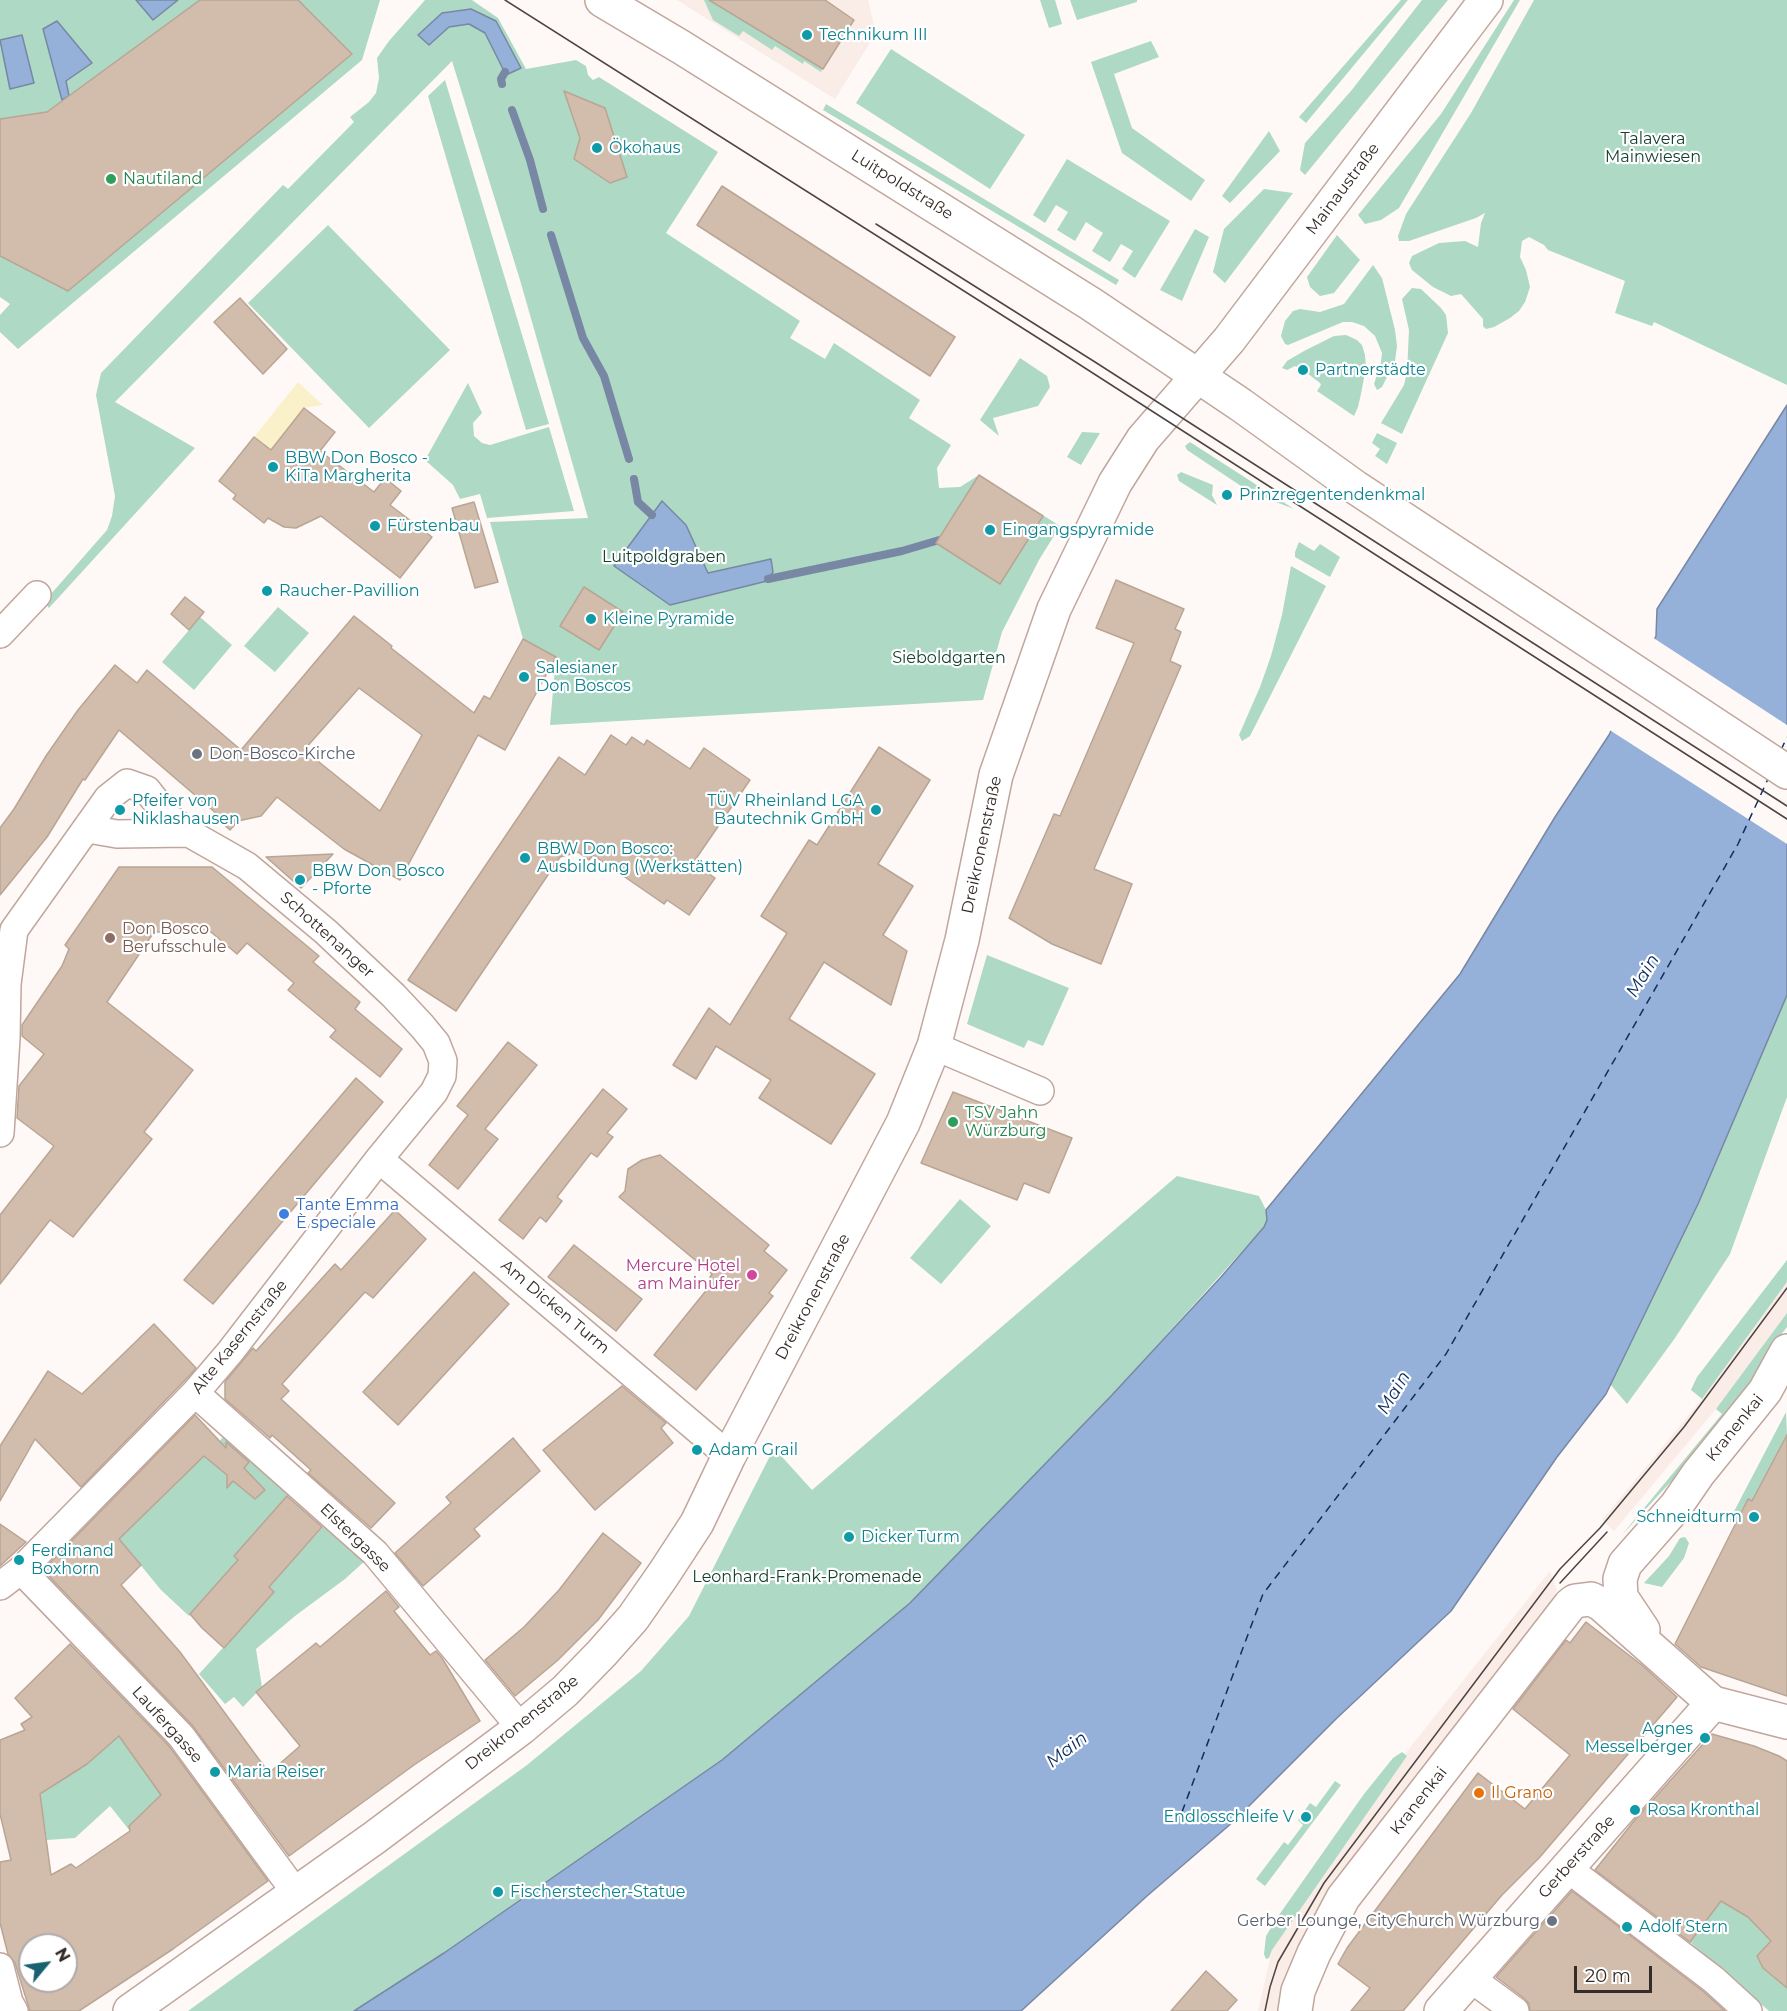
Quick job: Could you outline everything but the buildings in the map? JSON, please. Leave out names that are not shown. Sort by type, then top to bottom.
[{"type":"main road","name":"Luitpoldstraße","points":[[602,0],[1091,304],[1251,412],[1356,487],[1787,772]]},
{"type":"main road","name":"Mainaustraße","points":[[1197,376],[1229,340],[1486,0]]},
{"type":"main road","name":"Dreikronenstraße","points":[[130,2011],[374,1838],[521,1728],[565,1691],[633,1618],[697,1523],[729,1456],[888,1155],[934,1046],[962,940],[996,776],[1054,609],[1115,483],[1143,439],[1197,376]]},
{"type":"main road","name":"Kranenkai","points":[[1658,1654],[1622,1597],[1619,1585],[1621,1574],[1630,1556],[1676,1506],[1698,1474],[1765,1391],[1787,1351]]},
{"type":"main road","name":"Kranenkai","points":[[1295,2011],[1298,1991],[1314,1953],[1343,1898],[1570,1605],[1583,1599],[1591,1599],[1601,1604],[1658,1654]]},
{"type":"main road","points":[[1658,1654],[1713,1703],[1787,1722]]},
{"type":"main road","name":"Gerberstraße","points":[[1441,2011],[1713,1703]]},
{"type":"street","points":[[0,634],[37,595]]},
{"type":"street","name":"Schottenanger","points":[[0,1133],[6,1038],[3,987],[7,924],[88,829],[108,798],[127,783],[147,790],[168,817],[189,833],[247,866],[326,932],[394,996],[422,1026],[436,1043],[443,1061]]},
{"type":"street","points":[[88,829],[117,834],[189,833]]},
{"type":"street","points":[[934,1046],[1040,1091]]},
{"type":"street","name":"Alte Kasernstraße","points":[[11,1578],[195,1393],[240,1341],[379,1159],[434,1092],[442,1076],[443,1061]]},
{"type":"street","name":"Am Dicken Turm","points":[[379,1159],[729,1456]]},
{"type":"street","name":"Elstergasse","points":[[195,1393],[375,1553],[521,1728]]},
{"type":"street","name":"Laufergasse","points":[[11,1578],[181,1736],[296,1893]]},
{"type":"street","points":[[1567,1868],[1714,1980],[1748,2011]]},
{"type":"street","points":[[0,1967],[9,2002],[14,2011]]},
{"type":"street","points":[[1470,1978],[1515,2011]]},
{"type":"shaded area","points":[[677,0],[868,0],[876,33],[835,99]]},
{"type":"shaded area","points":[[1787,1282],[1787,1313],[1716,1409],[1614,1531],[1602,1520],[1702,1399]]},
{"type":"shaded area","points":[[1550,1571],[1557,1591],[1337,1889],[1281,2011],[1258,2011],[1272,1950],[1407,1756],[1405,1754]]},
{"type":"green space","name":"Nautiland","points":[[0,0],[380,0],[362,60],[18,349],[0,332],[0,315],[10,304],[0,297]]},
{"type":"green space","points":[[425,0],[472,0],[498,18],[526,69],[576,60],[586,66],[588,75],[593,80],[599,77],[718,152],[666,233],[800,321],[790,338],[825,359],[834,343],[920,400],[909,418],[951,445],[937,468],[939,488],[960,487],[979,475],[1060,526],[1039,560],[1002,632],[983,700],[550,725],[556,657],[523,639],[490,522],[588,518],[520,280],[452,61],[115,402],[195,448],[49,608],[44,602],[107,530],[112,516],[115,496],[96,395],[101,373],[283,185],[288,189],[354,122],[350,117],[369,102],[376,93],[379,78],[377,58]]},
{"type":"green space","points":[[704,0],[714,0],[822,69],[821,72],[804,61],[803,64],[775,46],[772,50],[743,31],[739,36],[713,20]]},
{"type":"green space","points":[[1040,0],[1055,0],[1062,24],[1049,28]]},
{"type":"green space","points":[[1070,0],[1137,0],[1137,2],[1077,20]]},
{"type":"green space","points":[[1401,0],[1408,0],[1306,123],[1299,117]]},
{"type":"green space","points":[[1422,0],[1448,0],[1305,175],[1300,170],[1305,143],[1351,91]]},
{"type":"green space","points":[[1514,0],[1520,0],[1399,208],[1381,220],[1365,224],[1358,215],[1441,114]]},
{"type":"green space","name":"Talavera Mainwiesen","points":[[1534,0],[1787,0],[1787,385],[1654,322],[1652,326],[1615,313],[1625,281],[1548,250],[1544,245],[1529,237],[1522,241],[1520,257],[1530,287],[1525,302],[1519,311],[1494,327],[1486,329],[1483,326],[1483,319],[1461,294],[1451,296],[1433,287],[1412,270],[1409,263],[1412,256],[1439,243],[1465,241],[1478,247],[1481,223],[1485,213],[1409,241],[1399,241],[1398,236],[1406,214],[1471,113]]},
{"type":"green space","points":[[1151,41],[1159,57],[1114,74],[1132,128],[1205,180],[1191,201],[1122,153],[1091,62]]},
{"type":"green space","points":[[891,49],[1025,135],[990,189],[856,103]]},
{"type":"green space","points":[[445,80],[549,424],[526,430],[428,96]]},
{"type":"green space","points":[[826,104],[1119,280],[1116,285],[823,110]]},
{"type":"green space","points":[[1269,131],[1280,151],[1230,203],[1222,196]]},
{"type":"green space","points":[[1067,159],[1170,221],[1135,278],[1122,269],[1133,251],[1121,244],[1110,262],[1092,251],[1103,233],[1086,222],[1075,241],[1057,230],[1068,212],[1056,205],[1045,223],[1033,215]]},
{"type":"green space","points":[[1264,189],[1293,193],[1225,283],[1213,272],[1224,229]]},
{"type":"green space","points":[[328,225],[450,350],[369,428],[248,303]]},
{"type":"green space","points":[[1195,229],[1209,237],[1182,301],[1160,290]]},
{"type":"green space","points":[[1337,235],[1360,260],[1334,293],[1320,296],[1310,287],[1307,277]]},
{"type":"green space","points":[[1373,265],[1382,278],[1397,346],[1395,361],[1382,387],[1377,390],[1374,384],[1382,353],[1375,336],[1364,326],[1343,322],[1288,345],[1281,336],[1285,321],[1293,311],[1300,309],[1320,312],[1344,304]]},
{"type":"green space","points":[[1412,288],[1421,289],[1441,308],[1446,315],[1448,333],[1402,434],[1381,423],[1404,385],[1407,372],[1409,330],[1402,299]]},
{"type":"green space","points":[[1346,335],[1362,345],[1365,355],[1366,367],[1354,416],[1317,391],[1320,383],[1303,370],[1295,366],[1287,370],[1282,368],[1287,361],[1304,351],[1334,336]]},
{"type":"green space","points":[[1020,358],[1047,376],[1050,387],[1038,406],[993,418],[999,436],[980,420]]},
{"type":"green space","points":[[468,383],[482,413],[473,423],[474,436],[482,443],[490,445],[549,427],[574,511],[487,518],[480,494],[460,499],[453,485],[425,460]]},
{"type":"green space","points":[[1082,432],[1100,433],[1081,465],[1067,457]]},
{"type":"green space","points":[[1377,433],[1397,443],[1387,464],[1375,456],[1380,449],[1372,443]]},
{"type":"green space","points":[[1190,442],[1294,509],[1250,492],[1187,450],[1185,446]]},
{"type":"green space","points":[[1181,472],[1213,485],[1212,495],[1217,505],[1179,481],[1177,475]]},
{"type":"green space","points":[[1299,542],[1314,551],[1320,544],[1340,557],[1330,577],[1295,557]]},
{"type":"green space","points":[[1291,566],[1326,586],[1250,736],[1242,741],[1239,735],[1271,656],[1282,615]]},
{"type":"green space","points":[[278,607],[309,633],[275,672],[244,646]]},
{"type":"green space","points":[[200,617],[232,645],[194,690],[162,662]]},
{"type":"green space","points":[[987,955],[1069,988],[1043,1046],[1028,1040],[1024,1048],[967,1024]]},
{"type":"green space","points":[[1787,995],[1787,1097],[1730,1254],[1675,1338],[1627,1404],[1610,1384],[1698,1204]]},
{"type":"green space","name":"Leonhard-Frank-Promenade","points":[[1177,1176],[1259,1196],[1266,1210],[1267,1220],[1264,1227],[1112,1395],[910,1603],[722,1760],[444,1953],[354,2011],[188,2011],[527,1765],[641,1671],[689,1616],[774,1448],[812,1490]]},
{"type":"green space","points":[[960,1199],[991,1226],[941,1284],[910,1258]]},
{"type":"green space","points":[[1787,1260],[1787,1282],[1702,1399],[1691,1390],[1697,1377]]},
{"type":"green space","points":[[1787,1313],[1787,1327],[1776,1341],[1753,1392],[1621,1536],[1722,1414],[1716,1409]]},
{"type":"green space","points":[[1786,1412],[1787,1435],[1752,1501],[1748,1499],[1734,1524],[1729,1521]]},
{"type":"green space","points":[[231,1425],[299,1484],[234,1556],[238,1560],[189,1616],[116,1542],[220,1441]]},
{"type":"green space","points":[[333,1516],[366,1560],[256,1649],[262,1687],[243,1707],[234,1697],[225,1704],[199,1674],[274,1592],[269,1587]]},
{"type":"green space","points":[[1685,1537],[1689,1543],[1684,1558],[1662,1587],[1644,1583],[1669,1556],[1680,1538]]},
{"type":"green space","points":[[121,1734],[161,1795],[129,1826],[130,1831],[110,1806],[75,1838],[47,1840],[40,1795]]},
{"type":"green space","points":[[1402,1752],[1407,1756],[1272,1950],[1269,1958],[1266,1959],[1264,1954],[1266,1936],[1279,1915],[1364,1794],[1393,1758]]},
{"type":"green space","points":[[1335,1781],[1341,1785],[1265,1886],[1256,1879],[1284,1842],[1288,1845],[1303,1825],[1298,1820],[1310,1803],[1316,1807]]},
{"type":"green space","points":[[1706,1900],[1731,1900],[1748,1917],[1766,1928],[1775,1937],[1765,1970],[1787,1988],[1787,2011],[1769,2011],[1690,1942]]},
{"type":"sand","points":[[298,382],[323,405],[304,408],[271,450],[254,437]]},
{"type":"water","points":[[136,0],[178,0],[153,20]]},
{"type":"water","points":[[471,9],[496,21],[521,68],[506,75],[485,33],[469,24],[449,27],[429,45],[418,35],[442,13]]},
{"type":"water","points":[[57,21],[92,63],[66,81],[69,96],[62,100],[43,29]]},
{"type":"water","points":[[22,35],[34,83],[10,89],[0,40]]},
{"type":"water","name":"Main","points":[[1787,405],[1787,995],[1698,1204],[1606,1394],[1557,1457],[1451,1611],[1337,1718],[1233,1822],[1147,1896],[1021,2011],[354,2011],[444,1953],[722,1760],[910,1603],[1112,1395],[1221,1277],[1264,1227],[1267,1220],[1266,1210],[1460,974],[1555,817],[1609,735],[1656,636],[1657,609]]},
{"type":"water","points":[[662,501],[686,525],[708,573],[771,559],[773,572],[767,581],[670,605],[614,566]]},
{"type":"pier","points":[[1652,637],[1787,725],[1787,844],[1608,729]]},
{"type":"waterway","points":[[502,84],[501,79],[505,72]]},
{"type":"waterway","points":[[512,110],[530,160],[543,209]]},
{"type":"waterway","points":[[551,235],[583,338],[604,376],[629,459]]},
{"type":"waterway","points":[[634,479],[638,502],[652,515]]},
{"type":"waterway","points":[[768,579],[902,551],[946,538]]},
{"type":"ferry route","points":[[1781,750],[1787,737]]},
{"type":"ferry route","points":[[1182,1812],[1263,1594],[1446,1354],[1738,844],[1768,779]]},
{"type":"tram line","points":[[505,0],[1046,343],[1787,819]]},
{"type":"tram line","points":[[876,224],[1787,806]]},
{"type":"tram line","points":[[1265,2011],[1278,1962],[1324,1883],[1560,1569],[1600,1528],[1684,1427],[1787,1288]]},
{"type":"tram line","points":[[1560,1583],[1607,1532]]},
{"type":"place","name":"Technikum III","points":[[807,35]]},
{"type":"place","name":"Ökohaus","points":[[597,148]]},
{"type":"place","name":"Nautiland","points":[[111,179]]},
{"type":"place","name":"Partnerstädte","points":[[1303,370]]},
{"type":"place","name":"BBW Don Bosco - KiTa Margherita","points":[[273,467]]},
{"type":"place","name":"Prinzregentendenkmal","points":[[1227,495]]},
{"type":"place","name":"Fürstenbau","points":[[375,526]]},
{"type":"place","name":"Eingangspyramide","points":[[990,530]]},
{"type":"place","name":"Raucher-Pavillion","points":[[267,591]]},
{"type":"place","name":"Kleine Pyramide","points":[[591,619]]},
{"type":"place","name":"Salesianer Don Boscos","points":[[524,677]]},
{"type":"place","name":"Don-Bosco-Kirche","points":[[197,754]]},
{"type":"place","name":"Pfeifer von Niklashausen","points":[[120,810]]},
{"type":"place","name":"TÜV Rheinland LGA Bautechnik GmbH","points":[[876,810]]},
{"type":"place","name":"BBW Don Bosco: Ausbildung (Werkstätten)","points":[[525,858]]},
{"type":"place","name":"BBW Don Bosco - Pforte","points":[[300,880]]},
{"type":"place","name":"Don Bosco Berufsschule","points":[[110,938]]},
{"type":"place","name":"TSV Jahn Würzburg","points":[[953,1122]]},
{"type":"place","name":"Tante Emma È speciale","points":[[284,1214]]},
{"type":"place","name":"Mercure Hotel am Mainufer","points":[[752,1275]]},
{"type":"place","name":"Adam Grail","points":[[697,1450]]},
{"type":"place","name":"Schneidturm","points":[[1754,1517]]},
{"type":"place","name":"Dicker Turm","points":[[849,1537]]},
{"type":"place","name":"Ferdinand Boxhorn","points":[[19,1560]]},
{"type":"place","name":"Agnes Messelberger","points":[[1705,1738]]},
{"type":"place","name":"Maria Reiser","points":[[215,1772]]},
{"type":"place","name":"Il Grano","points":[[1479,1793]]},
{"type":"place","name":"Rosa Kronthal","points":[[1635,1810]]},
{"type":"place","name":"Endlosschleife V","points":[[1306,1817]]},
{"type":"place","name":"Fischerstecher-Statue","points":[[498,1892]]},
{"type":"place","name":"Gerber Lounge, CityChurch Würzburg","points":[[1552,1921]]},
{"type":"place","name":"Adolf Stern","points":[[1627,1927]]},
{"type":"park label","name":"Luitpoldgraben","points":[[664,557]]},
{"type":"park label","name":"Sieboldgarten","points":[[949,658]]}]
